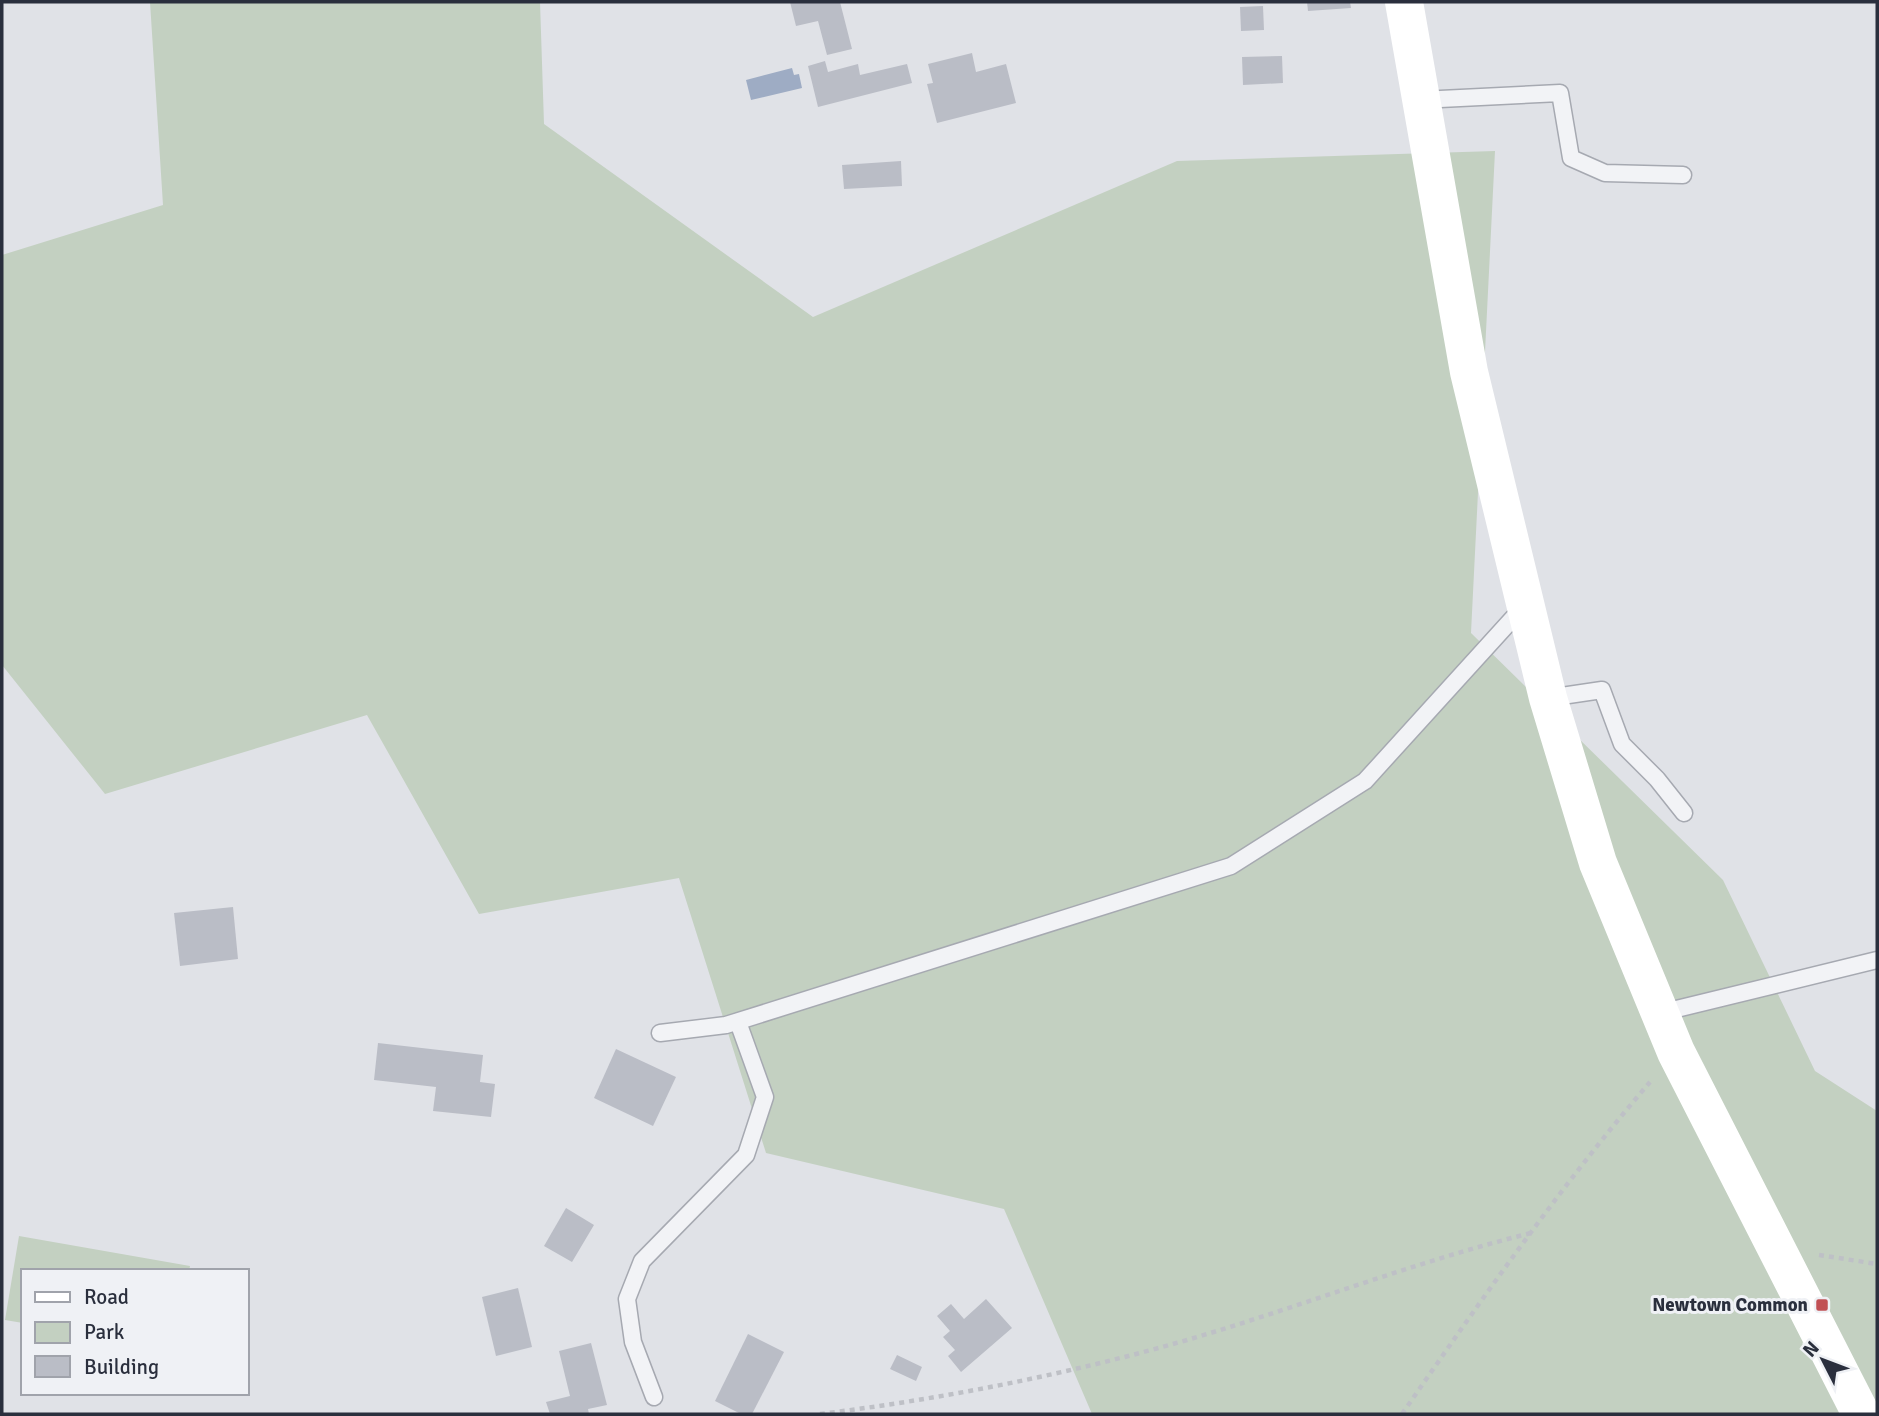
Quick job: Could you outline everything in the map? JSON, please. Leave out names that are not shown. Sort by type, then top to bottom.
[{"type":"main road","points":[[1404,2],[1469,372],[1548,698],[1598,863],[1676,1052],[1861,1414]]},
{"type":"lane","points":[[1420,100],[1560,93],[1571,158],[1605,173],[1683,176]]},
{"type":"lane","points":[[660,1033],[738,1022],[1231,866],[1365,781],[1525,605]]},
{"type":"lane","points":[[1548,698],[1602,690],[1622,744],[1657,779],[1684,813]]},
{"type":"lane","points":[[1660,1013],[1877,960]]},
{"type":"lane","points":[[654,1397],[633,1342],[627,1299],[642,1262],[746,1155],[765,1097],[738,1022]]},
{"type":"path","points":[[1402,1414],[1594,1148],[1676,1052]]},
{"type":"path","points":[[820,1414],[1000,1384],[1185,1341],[1317,1300],[1451,1253],[1531,1233]]},
{"type":"path","points":[[1776,1251],[1877,1264]]},
{"type":"green space","points":[[150,2],[540,2],[544,124],[813,317],[1177,161],[1495,151],[1471,633],[1723,880],[1815,1071],[1877,1111],[1877,1414],[1092,1414],[1004,1209],[766,1153],[679,878],[479,914],[367,715],[105,794],[2,665],[2,255],[163,205]]},
{"type":"green space","points":[[19,1236],[190,1266],[189,1269],[21,1269],[21,1323],[5,1320]]},
{"type":"water","points":[[792,68],[794,75],[799,74],[802,88],[751,100],[746,80]]},
{"type":"building","points":[[790,2],[840,2],[852,49],[827,55],[818,21],[796,26]]},
{"type":"building","points":[[1307,2],[1350,2],[1351,8],[1308,11]]},
{"type":"building","points":[[1263,6],[1264,30],[1241,31],[1240,7]]},
{"type":"building","points":[[972,53],[976,72],[1006,64],[1016,103],[937,123],[927,84],[933,83],[928,64]]},
{"type":"building","points":[[1282,56],[1283,83],[1243,85],[1242,57]]},
{"type":"building","points":[[825,61],[828,72],[858,64],[860,75],[907,64],[912,83],[818,107],[808,66]]},
{"type":"building","points":[[901,161],[902,186],[844,189],[842,165]]},
{"type":"building","points":[[233,907],[238,959],[180,966],[174,913]]},
{"type":"building","points":[[378,1043],[483,1055],[480,1082],[495,1084],[491,1117],[433,1111],[436,1087],[374,1080]]},
{"type":"building","points":[[616,1049],[676,1077],[653,1126],[594,1098]]},
{"type":"building","points":[[566,1208],[594,1225],[572,1262],[544,1246]]},
{"type":"building","points":[[518,1288],[532,1347],[496,1356],[482,1297]]},
{"type":"building","points":[[986,1299],[1012,1328],[961,1372],[948,1356],[955,1350],[943,1337],[950,1331],[937,1316],[951,1304],[964,1319]]},
{"type":"building","points":[[748,1334],[784,1352],[752,1414],[741,1414],[715,1401]]},
{"type":"building","points":[[591,1343],[607,1405],[588,1409],[589,1414],[550,1414],[546,1402],[570,1396],[559,1351]]},
{"type":"building","points":[[897,1355],[922,1367],[916,1381],[890,1369]]},
{"type":"place","name":"Newtown Common","points":[[1822,1305]]}]
